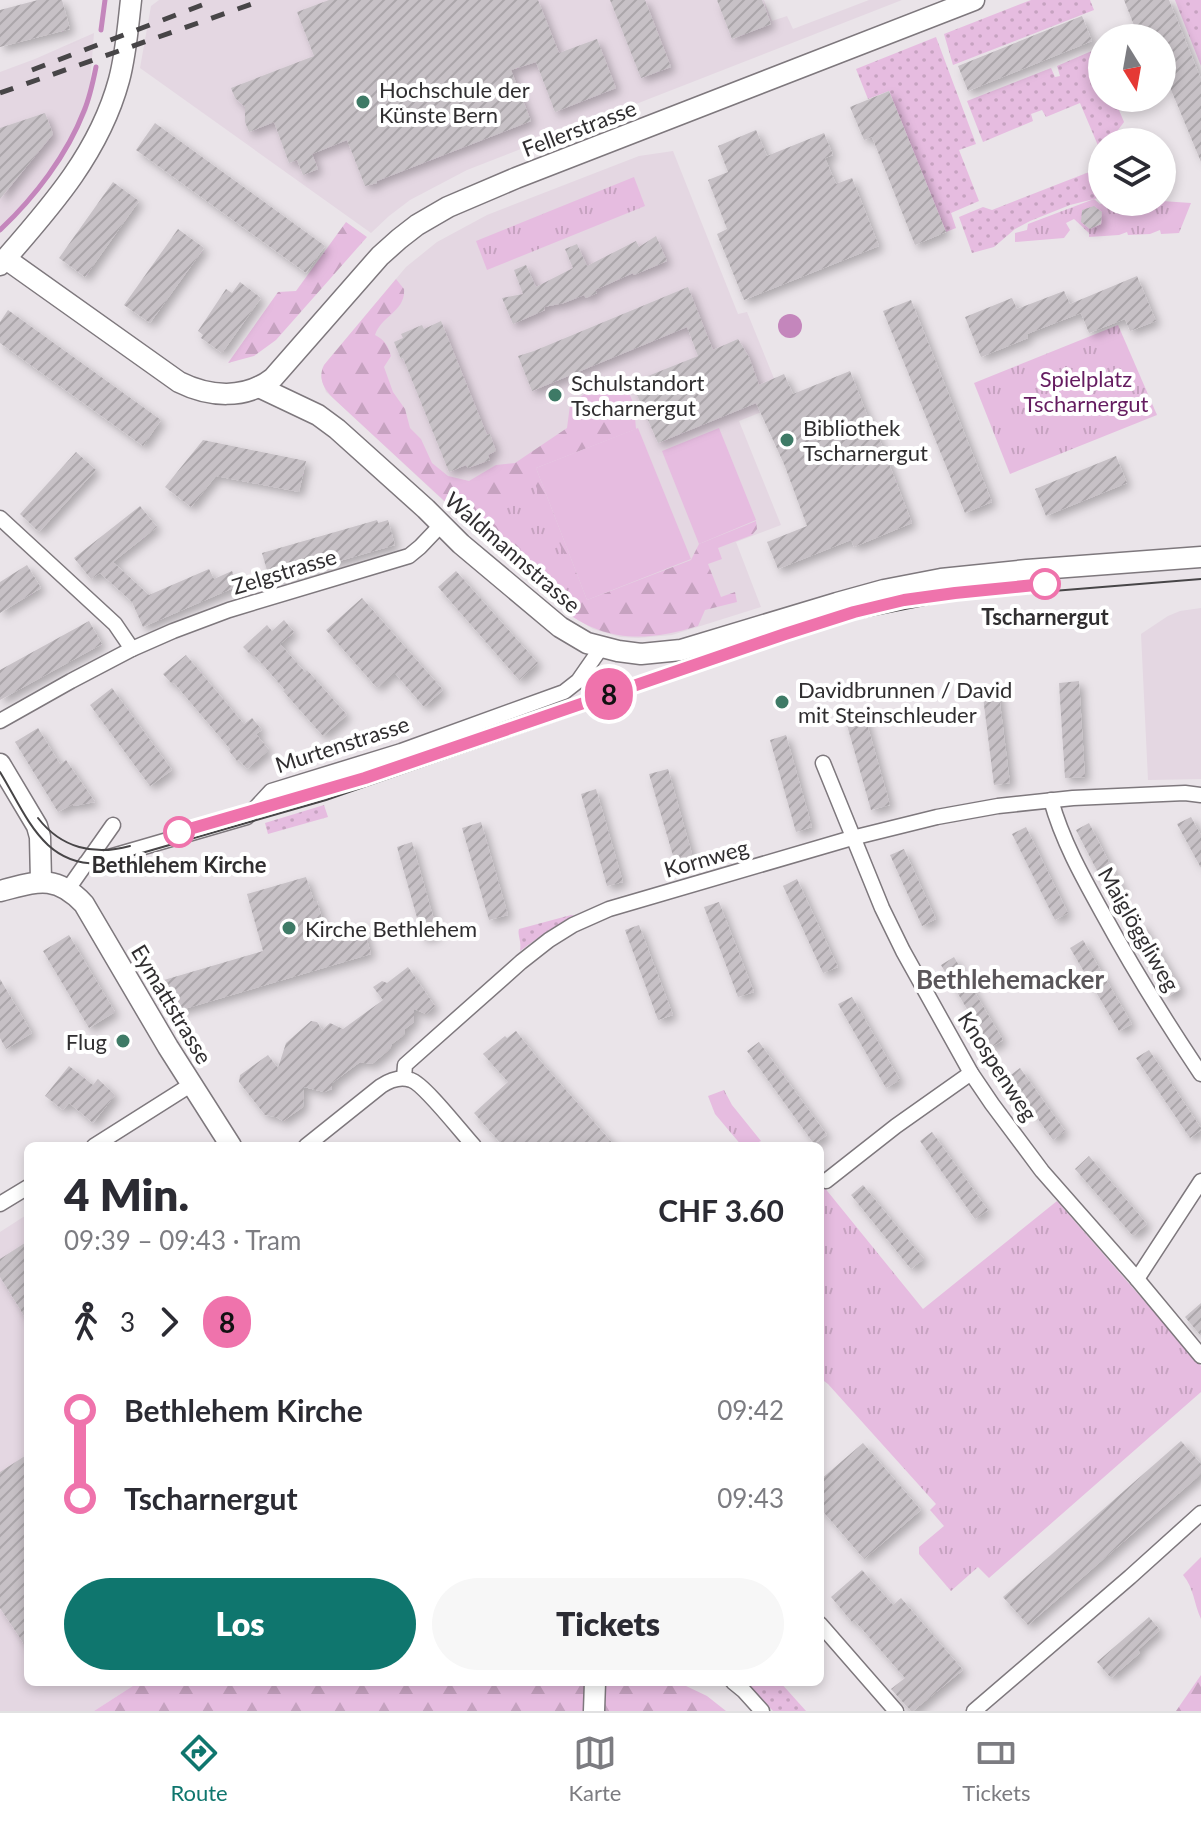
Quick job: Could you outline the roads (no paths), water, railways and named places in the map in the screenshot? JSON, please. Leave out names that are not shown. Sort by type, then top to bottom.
[{"type":"street","points":[[131,0],[120,76],[96,139],[64,190],[3,262],[187,386],[230,394],[245,393],[259,387]]},
{"type":"street","name":"Fellerstrasse","points":[[259,387],[273,378],[390,247],[417,225],[448,207],[974,0]]},
{"type":"street","name":"Waldmannstrasse","points":[[259,387],[318,415],[551,620],[573,636],[601,648],[641,654],[681,650],[884,590],[941,579],[1201,557]]},
{"type":"street","points":[[0,518],[115,624],[132,649]]},
{"type":"street","name":"Zelgstrasse","points":[[0,721],[132,649],[229,610],[402,558],[420,547],[441,525]]},
{"type":"street","name":"Murtenstrasse","points":[[85,864],[247,817],[271,791],[387,756],[564,692],[578,681],[601,648]]},
{"type":"street","name":"Knospenweg","points":[[823,763],[882,908],[971,1073],[1042,1171],[1201,1356]]},
{"type":"street","points":[[0,764],[37,826],[41,845],[41,881]]},
{"type":"street","name":"Kornweg","points":[[311,1142],[381,1086],[404,1078],[405,1065],[549,940],[573,925],[617,907],[852,838],[937,817],[1051,800],[1185,793],[1201,795]]},
{"type":"street","name":"Maiglöggliweg","points":[[1051,800],[1058,826],[1119,942],[1201,1074]]},
{"type":"street","points":[[0,891],[41,881],[68,889],[113,825]]},
{"type":"street","name":"Eymattstrasse","points":[[68,889],[84,904],[228,1142]]},
{"type":"street","points":[[826,1181],[971,1073]]},
{"type":"street","points":[[404,1078],[418,1083],[470,1142]]},
{"type":"street","points":[[100,1142],[192,1084]]},
{"type":"street","points":[[1137,1279],[1201,1181]]},
{"type":"street","points":[[0,1204],[24,1189]]},
{"type":"street","points":[[974,1711],[1201,1513]]},
{"type":"street","points":[[824,1629],[896,1711]]},
{"type":"street","points":[[594,1711],[595,1686]]},
{"type":"street","points":[[738,1686],[762,1711]]},
{"type":"waterway","points":[[101,30],[105,0]]},
{"type":"waterway","points":[[0,230],[26,204],[69,144],[86,106],[96,67]]},
{"type":"tram line","points":[[0,772],[29,822],[53,849],[85,863],[107,863],[326,800],[855,619],[955,599],[1201,579]]},
{"type":"tram line","name":"8","points":[[179,832],[365,778],[854,612],[921,597],[1045,584]]},
{"type":"tram line","points":[[38,818],[57,836],[79,847],[104,850],[130,846]]},
{"type":"railway","points":[[32,70],[215,0]]},
{"type":"railway","points":[[0,93],[263,0]]},
{"type":"place","name":"Hochschule der Künste Bern","points":[[363,102]]},
{"type":"place","name":"Schulstandort Tscharnergut","points":[[555,395]]},
{"type":"place","name":"Bibliothek Tscharnergut","points":[[787,440]]},
{"type":"place","name":"Tscharnergut","points":[[1045,584]]},
{"type":"place","name":"Davidbrunnen / David mit Steinschleuder","points":[[782,702]]},
{"type":"place","name":"Bethlehem Kirche","points":[[179,832]]},
{"type":"place","name":"Kirche Bethlehem","points":[[289,928]]},
{"type":"place","name":"Flug","points":[[123,1041]]},
{"type":"district","name":"Bethlehemacker","points":[[1010,979]]},
{"type":"park label","name":"Spielplatz Tscharnergut","points":[[1086,390]]}]
